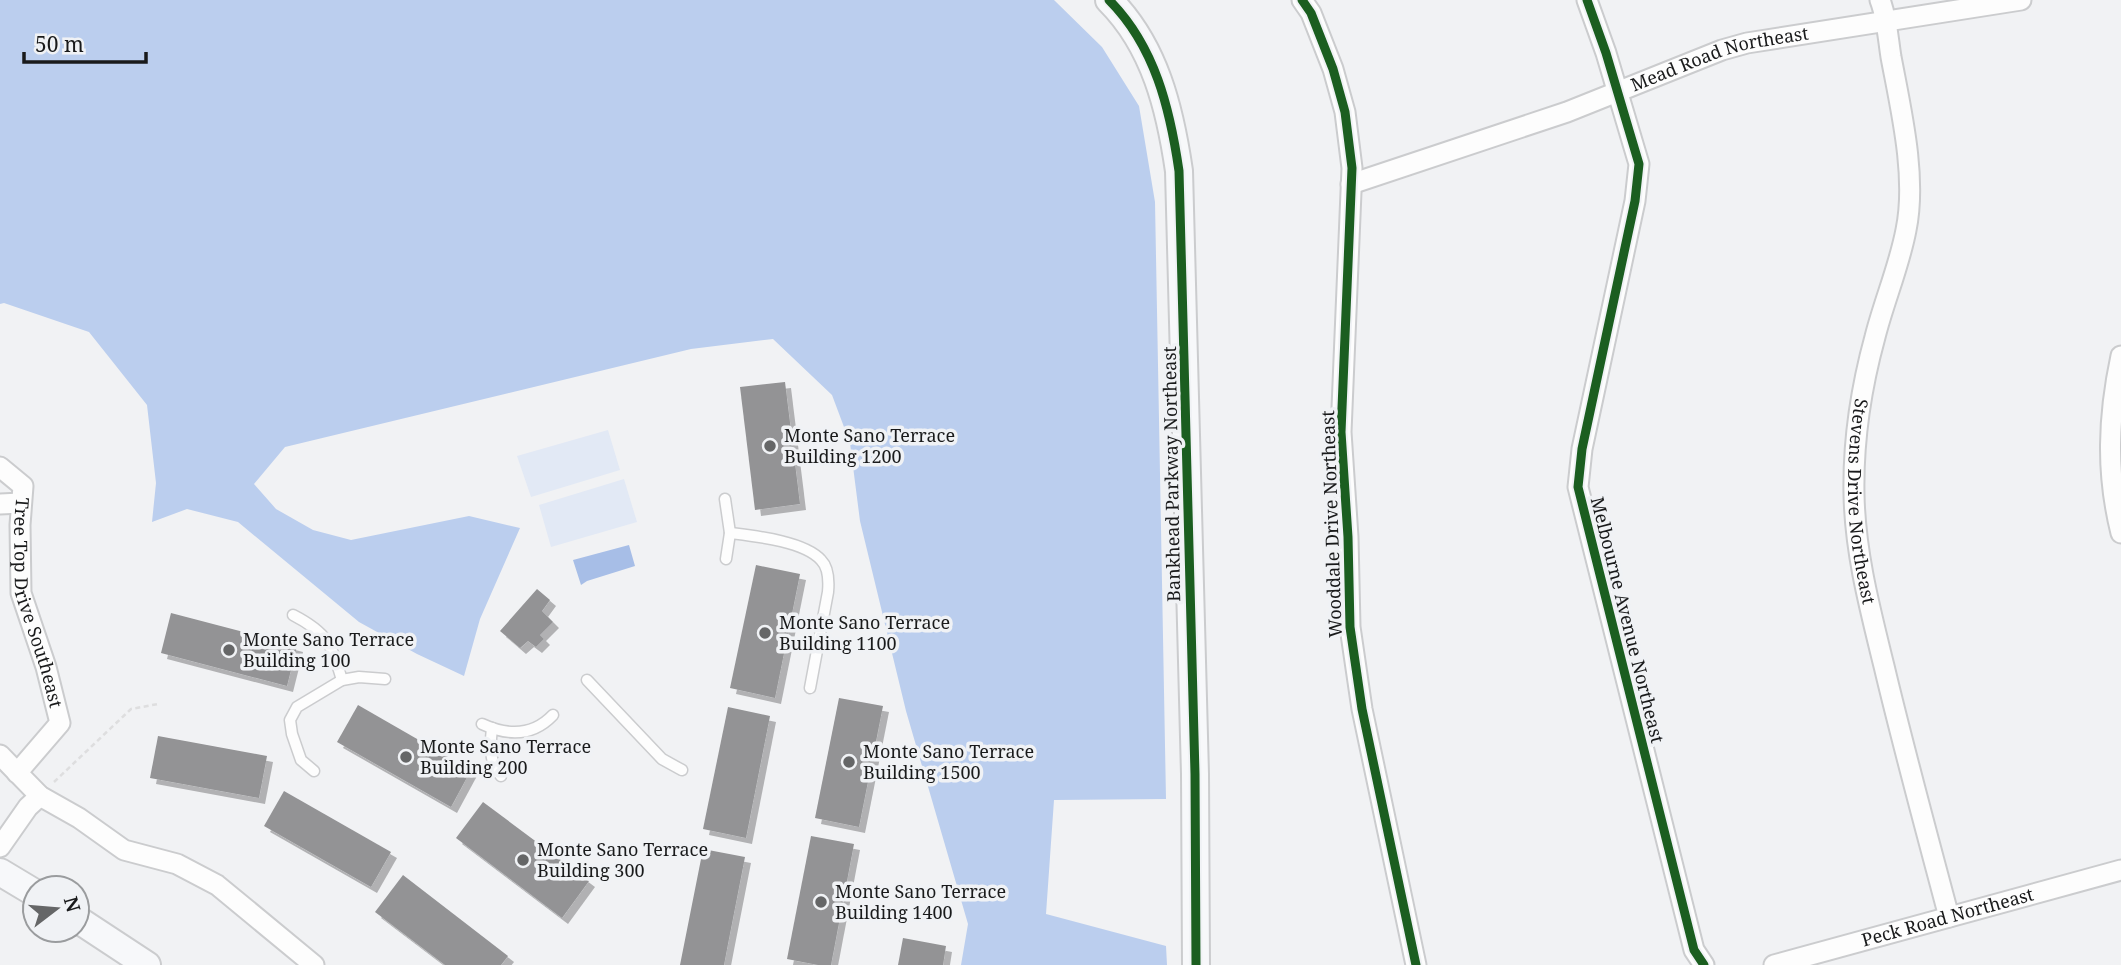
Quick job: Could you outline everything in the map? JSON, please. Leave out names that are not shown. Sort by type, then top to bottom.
[{"type":"street","name":"Bankhead Parkway Northeast","points":[[1109,0],[1138,37],[1150,61],[1173,127],[1180,171],[1194,746],[1196,965]]},
{"type":"street","name":"Wooddale Drive Northeast","points":[[1302,0],[1311,13],[1333,69],[1345,112],[1351,184],[1342,432],[1350,627],[1362,709],[1416,965]]},
{"type":"street","name":"Melbourne Avenue Northeast","points":[[1587,0],[1639,164],[1635,201],[1582,449],[1578,487],[1694,950],[1702,962]]},
{"type":"street","name":"Stevens Drive Northeast","points":[[1880,0],[1899,98],[1909,175],[1909,197],[1907,227],[1897,274],[1875,335],[1857,424],[1854,492],[1856,536],[1864,584],[1890,692],[1950,917]]},
{"type":"street","name":"Mead Road Northeast","points":[[1351,184],[1466,148],[1618,93],[1722,50],[1747,43],[2021,0]]},
{"type":"street","points":[[2121,356],[2112,402],[2110,450],[2113,503],[2121,533]]},
{"type":"street","name":"Tree Top Drive Southeast","points":[[0,467],[23,486],[21,593],[46,667],[61,723],[17,773]]},
{"type":"street","points":[[0,503],[21,503]]},
{"type":"street","points":[[0,755],[40,796],[79,818],[124,850],[177,864],[217,885],[314,965]]},
{"type":"street","points":[[0,848],[28,807],[40,796]]},
{"type":"street","name":"Peck Road Northeast","points":[[1774,965],[2121,870]]},
{"type":"street","points":[[0,872],[21,885]]},
{"type":"street","points":[[91,928],[147,965]]},
{"type":"lane","points":[[725,499],[730,533],[726,559]]},
{"type":"lane","points":[[730,533],[783,542],[807,550],[822,560],[829,577],[828,592],[810,688]]},
{"type":"lane","points":[[293,615],[314,626],[327,640],[342,680]]},
{"type":"lane","points":[[314,771],[301,760],[290,720],[298,707],[342,680],[359,677],[385,679]]},
{"type":"lane","points":[[587,680],[662,759],[682,770]]},
{"type":"lane","points":[[501,776],[495,770],[487,726],[507,732],[522,732],[536,729],[553,715]]},
{"type":"path","points":[[40,796],[131,709],[158,704]]},
{"type":"shaded area","points":[[0,0],[1054,0],[1102,47],[1139,106],[1155,202],[1166,799],[1054,800],[1046,914],[1166,946],[1167,965],[961,965],[968,924],[906,711],[860,521],[850,443],[832,395],[773,339],[691,349],[285,447],[254,484],[276,509],[313,530],[351,540],[469,516],[520,528],[480,619],[464,676],[359,622],[238,522],[187,509],[152,522],[156,483],[147,405],[89,332],[4,303],[0,304]]},
{"type":"shaded area","points":[[608,430],[620,470],[531,497],[517,456]]},
{"type":"shaded area","points":[[624,479],[637,522],[551,547],[539,505]]},
{"type":"shaded area","points":[[629,545],[635,566],[581,585],[573,560]]},
{"type":"building","name":"Monte Sano Terrace Building 1200","points":[[785,382],[800,504],[755,510],[740,387]]},
{"type":"building","name":"Monte Sano Terrace Building 1100","points":[[756,565],[800,574],[775,698],[730,688]]},
{"type":"building","points":[[537,589],[550,600],[542,611],[553,622],[540,635],[544,639],[536,647],[528,641],[520,648],[500,631]]},
{"type":"building","name":"Monte Sano Terrace Building 100","points":[[171,613],[297,646],[287,686],[161,653]]},
{"type":"building","name":"Monte Sano Terrace Building 1500","points":[[839,698],[883,706],[859,827],[815,818]]},
{"type":"building","name":"Monte Sano Terrace Building 200","points":[[358,705],[471,770],[451,807],[337,742]]},
{"type":"building","points":[[728,707],[770,716],[746,838],[703,829]]},
{"type":"building","points":[[158,736],[267,756],[259,798],[150,778]]},
{"type":"building","points":[[284,791],[391,852],[371,887],[264,826]]},
{"type":"building","name":"Monte Sano Terrace Building 300","points":[[483,802],[589,881],[562,918],[456,838]]},
{"type":"building","name":"Monte Sano Terrace Building 1400","points":[[811,836],[854,844],[831,965],[787,959]]},
{"type":"building","points":[[703,849],[745,857],[724,965],[680,965]]},
{"type":"building","points":[[403,875],[508,956],[501,965],[445,965],[375,912]]},
{"type":"building","points":[[903,938],[946,946],[943,965],[898,965]]},
{"type":"cycle path","points":[[1109,0],[1125,18],[1149,58],[1165,102],[1179,171],[1195,774],[1196,965]]},
{"type":"cycle path","points":[[1302,0],[1311,13],[1333,69],[1345,112],[1352,168],[1341,432],[1348,537],[1350,627],[1362,709],[1416,965]]},
{"type":"cycle path","points":[[1587,0],[1639,164],[1635,201],[1582,449],[1578,487],[1694,950],[1704,965]]},
{"type":"place","name":"Monte Sano Terrace Building 1200","points":[[770,446]]},
{"type":"place","name":"Monte Sano Terrace Building 1100","points":[[765,633]]},
{"type":"place","name":"Monte Sano Terrace Building 100","points":[[229,650]]},
{"type":"place","name":"Monte Sano Terrace Building 200","points":[[406,757]]},
{"type":"place","name":"Monte Sano Terrace Building 1500","points":[[849,762]]},
{"type":"place","name":"Monte Sano Terrace Building 300","points":[[523,860]]},
{"type":"place","name":"Monte Sano Terrace Building 1400","points":[[821,902]]}]
